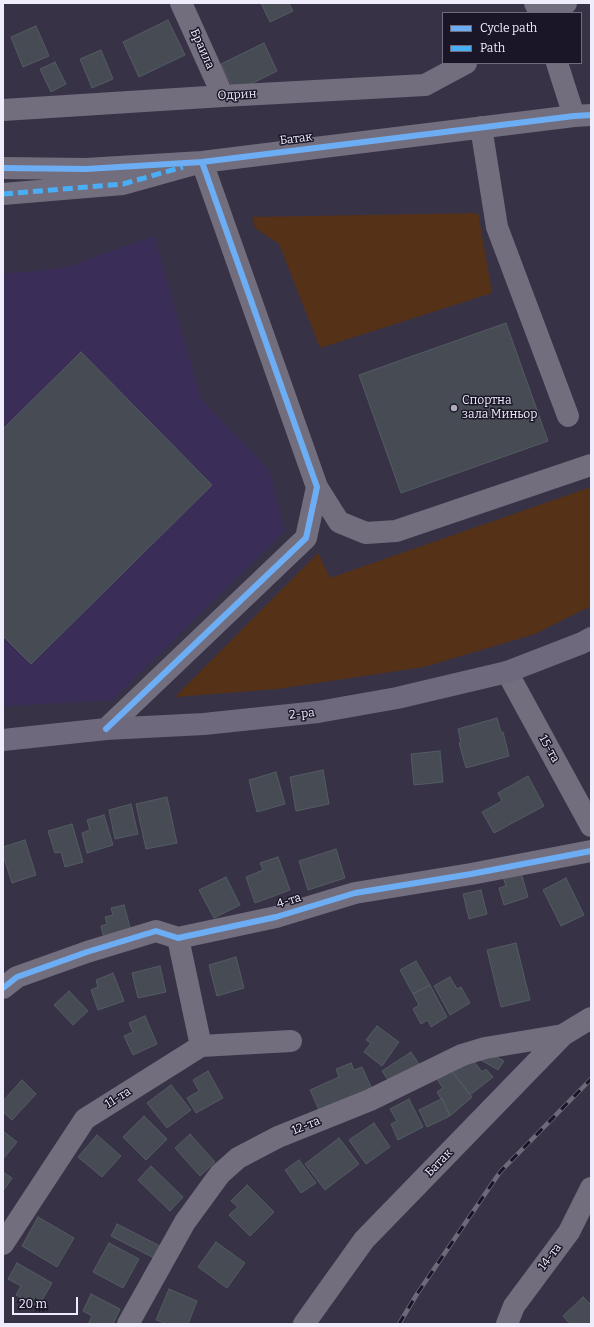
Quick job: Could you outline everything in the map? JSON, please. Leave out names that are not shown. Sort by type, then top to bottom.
[{"type":"main road","name":"2-ра","points":[[3,740],[106,729],[204,724],[318,712],[397,698],[507,672],[582,643],[591,638]]},
{"type":"street","name":"Браила","points":[[181,3],[223,96]]},
{"type":"street","points":[[535,3],[540,12]]},
{"type":"street","points":[[554,12],[566,3]]},
{"type":"street","name":"Одрин","points":[[3,110],[425,85],[464,64]]},
{"type":"street","points":[[557,64],[582,115]]},
{"type":"street","name":"Батак","points":[[3,168],[86,169],[202,162],[582,115]]},
{"type":"street","points":[[481,127],[497,227],[568,416]]},
{"type":"street","points":[[3,194],[123,184],[202,162],[318,487],[338,522],[366,533],[396,531],[591,465]]},
{"type":"street","points":[[106,729],[306,538],[318,487]]},
{"type":"street","name":"15-та","points":[[507,672],[591,826]]},
{"type":"street","name":"4-та","points":[[3,988],[17,977],[87,952],[156,931],[178,938],[276,917],[355,893],[471,874],[591,851]]},
{"type":"street","points":[[178,938],[201,1046]]},
{"type":"street","name":"Батак","points":[[304,1324],[364,1240],[563,1034],[591,1018]]},
{"type":"street","name":"12-та","points":[[128,1324],[185,1222],[220,1174],[238,1158],[278,1137],[370,1100],[462,1055],[485,1048],[563,1034]]},
{"type":"street","name":"11-та","points":[[3,1244],[85,1119],[201,1046],[291,1041]]},
{"type":"street","name":"14-та","points":[[507,1324],[514,1306],[569,1232],[582,1221],[591,1188]]},
{"type":"shaded area","points":[[478,213],[492,293],[320,348],[279,244],[255,228],[252,217]]},
{"type":"shaded area","points":[[154,236],[201,399],[269,470],[285,531],[112,700],[3,707],[3,274],[63,268]]},
{"type":"shaded area","points":[[591,487],[591,606],[535,634],[424,667],[277,689],[175,697],[318,553],[330,578]]},
{"type":"building","points":[[261,3],[289,3],[293,11],[270,22]]},
{"type":"building","points":[[168,20],[185,55],[139,77],[123,42]]},
{"type":"building","points":[[36,26],[49,56],[23,67],[11,37]]},
{"type":"building","points":[[264,43],[277,71],[235,92],[221,64]]},
{"type":"building","points":[[101,50],[113,79],[92,88],[80,59]]},
{"type":"building","points":[[55,62],[66,84],[51,92],[40,69]]},
{"type":"building","name":"Спортна зала Миньор","points":[[506,323],[548,441],[401,493],[359,375]]},
{"type":"building","points":[[81,352],[212,485],[31,664],[3,636],[3,429]]},
{"type":"building","points":[[497,718],[501,732],[503,732],[509,756],[466,768],[459,743],[461,743],[458,729]]},
{"type":"building","points":[[440,751],[443,782],[414,785],[411,754]]},
{"type":"building","points":[[323,770],[329,804],[296,811],[290,777]]},
{"type":"building","points":[[276,772],[285,804],[257,812],[249,780]]},
{"type":"building","points":[[528,776],[544,806],[494,833],[482,812],[502,801],[498,793]]},
{"type":"building","points":[[167,797],[177,843],[146,849],[136,804]]},
{"type":"building","points":[[131,804],[138,834],[115,839],[109,810]]},
{"type":"building","points":[[104,815],[113,845],[87,853],[82,833],[90,830],[87,820]]},
{"type":"building","points":[[72,824],[83,862],[65,867],[61,852],[55,853],[48,831]]},
{"type":"building","points":[[25,840],[36,875],[12,883],[3,855],[3,847]]},
{"type":"building","points":[[336,849],[345,878],[308,890],[299,861]]},
{"type":"building","points":[[278,857],[290,890],[255,903],[246,877],[263,870],[260,863]]},
{"type":"building","points":[[521,872],[528,897],[504,905],[499,888],[506,886],[503,877]]},
{"type":"building","points":[[226,877],[240,905],[214,918],[199,890]]},
{"type":"building","points":[[566,878],[584,915],[561,926],[543,890]]},
{"type":"building","points":[[481,890],[487,914],[469,919],[463,894]]},
{"type":"building","points":[[124,905],[131,931],[104,938],[101,926],[107,924],[105,917],[113,915],[111,908]]},
{"type":"building","points":[[516,943],[530,1000],[501,1007],[487,950]]},
{"type":"building","points":[[236,957],[244,988],[217,996],[209,965]]},
{"type":"building","points":[[416,961],[430,985],[413,994],[400,970]]},
{"type":"building","points":[[160,966],[166,992],[138,998],[132,973]]},
{"type":"building","points":[[113,973],[124,1001],[98,1010],[91,990],[98,987],[96,980]]},
{"type":"building","points":[[450,977],[457,989],[461,987],[470,1003],[450,1015],[434,986]]},
{"type":"building","points":[[430,985],[447,1017],[431,1027],[428,1020],[421,1024],[413,1009],[419,1005],[413,994]]},
{"type":"building","points":[[69,991],[88,1011],[73,1025],[54,1005]]},
{"type":"building","points":[[145,1016],[157,1044],[133,1055],[124,1036],[133,1032],[129,1023]]},
{"type":"building","points":[[377,1026],[399,1042],[382,1066],[364,1052],[371,1043],[366,1040]]},
{"type":"building","points":[[486,1051],[504,1061],[498,1070],[481,1060]]},
{"type":"building","points":[[411,1052],[419,1064],[390,1083],[382,1071]]},
{"type":"building","points":[[470,1056],[482,1072],[486,1069],[493,1077],[470,1095],[451,1070]]},
{"type":"building","points":[[351,1063],[354,1070],[362,1067],[372,1089],[320,1112],[310,1090],[339,1077],[336,1069]]},
{"type":"building","points":[[451,1070],[472,1097],[450,1116],[442,1098],[441,1099],[437,1092],[443,1088],[433,1073]]},
{"type":"building","points":[[208,1071],[223,1098],[196,1113],[187,1098],[199,1091],[193,1080]]},
{"type":"building","points":[[22,1080],[36,1094],[12,1120],[3,1112],[3,1101]]},
{"type":"building","points":[[171,1085],[191,1110],[167,1128],[147,1103]]},
{"type":"building","points":[[409,1099],[423,1127],[398,1140],[391,1124],[397,1121],[390,1109]]},
{"type":"building","points":[[441,1099],[450,1116],[427,1127],[419,1110]]},
{"type":"building","points":[[144,1116],[167,1139],[146,1160],[123,1137]]},
{"type":"building","points":[[374,1123],[390,1147],[366,1164],[349,1140]]},
{"type":"building","points":[[3,1131],[17,1142],[3,1159]]},
{"type":"building","points":[[190,1134],[215,1162],[200,1176],[175,1148]]},
{"type":"building","points":[[97,1135],[121,1156],[102,1177],[78,1157]]},
{"type":"building","points":[[339,1138],[359,1164],[325,1190],[305,1164]]},
{"type":"building","points":[[299,1160],[316,1183],[301,1193],[285,1170]]},
{"type":"building","points":[[151,1166],[183,1197],[170,1211],[138,1180]]},
{"type":"building","points":[[3,1172],[12,1178],[3,1191]]},
{"type":"building","points":[[247,1185],[274,1212],[250,1236],[229,1215],[238,1207],[231,1201]]},
{"type":"building","points":[[38,1217],[74,1238],[57,1267],[22,1246]]},
{"type":"building","points":[[117,1224],[162,1247],[156,1259],[111,1236]]},
{"type":"building","points":[[216,1242],[245,1263],[227,1288],[198,1267]]},
{"type":"building","points":[[109,1243],[139,1259],[123,1288],[93,1272]]},
{"type":"building","points":[[17,1263],[52,1283],[38,1307],[16,1295],[21,1286],[8,1279]]},
{"type":"building","points":[[169,1289],[197,1301],[188,1324],[167,1324],[156,1320]]},
{"type":"building","points":[[91,1294],[120,1309],[113,1324],[88,1324],[92,1316],[83,1311]]},
{"type":"building","points":[[583,1297],[591,1305],[591,1324],[570,1324],[563,1316]]},
{"type":"railway","points":[[399,1324],[417,1294],[500,1172],[591,1079]]},
{"type":"marked path","points":[[3,194],[123,184],[183,167]]},
{"type":"cycle path","points":[[3,168],[86,169],[202,162],[591,115]]},
{"type":"cycle path","points":[[106,729],[306,538],[317,487],[202,162]]},
{"type":"cycle path","points":[[3,988],[17,977],[87,952],[156,931],[178,938],[276,917],[355,893],[471,874],[591,851]]},
{"type":"place","name":"Спортна зала Миньор","points":[[454,408]]}]
